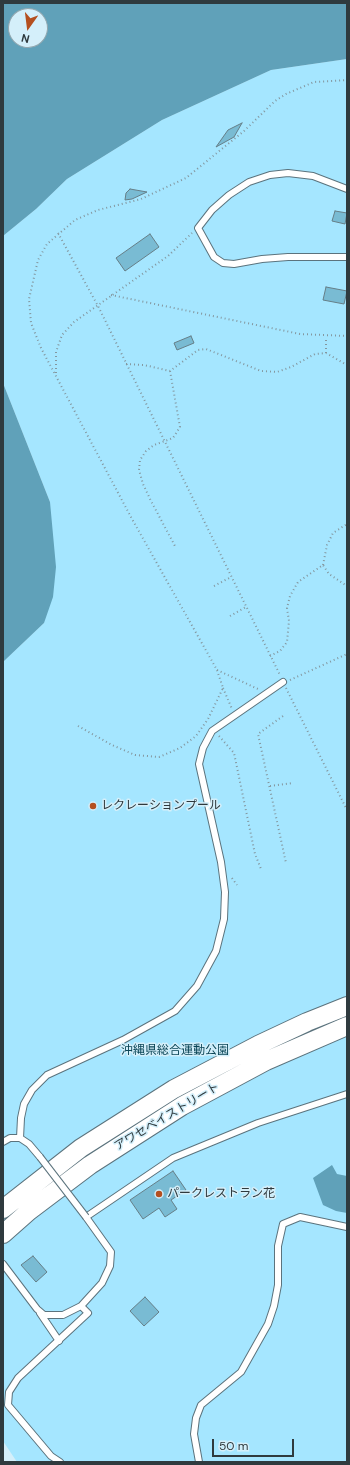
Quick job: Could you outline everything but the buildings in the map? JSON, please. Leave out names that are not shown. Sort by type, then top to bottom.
[{"type":"main road","name":"アワセベイストリート","points":[[3,1209],[81,1148],[174,1089],[272,1039],[347,1006]]},
{"type":"main road","name":"アワセベイストリート","points":[[3,1234],[29,1211],[90,1165],[182,1106],[266,1061],[347,1026]]},
{"type":"lane","points":[[347,189],[313,176],[288,173],[270,175],[250,182],[229,195],[212,210],[198,228],[214,256],[224,263],[234,264],[262,259],[288,257],[347,257]]},
{"type":"lane","points":[[20,1138],[21,1118],[24,1104],[32,1090],[47,1076],[123,1040],[175,1011],[197,986],[216,951],[224,919],[225,892],[221,862],[199,764],[202,748],[212,731],[283,682]]},
{"type":"lane","points":[[86,1217],[173,1158],[258,1123],[347,1094]]},
{"type":"lane","points":[[3,1142],[10,1138],[20,1138],[29,1144],[86,1217],[111,1252],[110,1266],[102,1283],[81,1306],[63,1315],[44,1314],[37,1309]]},
{"type":"lane","points":[[199,1462],[194,1434],[196,1418],[201,1405],[241,1372],[268,1324],[274,1306],[278,1285],[278,1246],[283,1224],[300,1217],[347,1227]]},
{"type":"lane","points":[[3,1264],[59,1341]]},
{"type":"lane","points":[[60,1462],[51,1456],[8,1405],[9,1392],[18,1378],[88,1313],[81,1306]]},
{"type":"path","points":[[235,714],[222,688],[217,670],[132,519],[42,348],[31,323],[29,299],[38,260],[47,244],[74,220],[98,210],[141,199],[186,178],[244,131],[275,101],[286,94],[314,82],[347,80]]},
{"type":"path","points":[[56,374],[56,352],[62,335],[74,322],[168,256],[198,228]]},
{"type":"path","points":[[58,233],[98,306],[347,810]]},
{"type":"path","points":[[111,295],[260,327],[326,336],[347,336]]},
{"type":"path","points":[[326,336],[326,354]]},
{"type":"path","points":[[126,364],[144,365],[170,371],[198,350],[206,348],[261,371],[277,372],[291,368],[315,354],[326,354],[347,365]]},
{"type":"path","points":[[170,371],[180,427],[174,438],[154,445],[146,451],[140,460],[140,470],[143,484],[176,548]]},
{"type":"path","points":[[270,656],[280,651],[287,642],[289,621],[287,608],[290,596],[298,582],[323,565],[327,545],[333,533],[347,524]]},
{"type":"path","points":[[323,565],[329,574],[347,586]]},
{"type":"path","points":[[214,586],[231,577]]},
{"type":"path","points":[[230,616],[246,607]]},
{"type":"path","points":[[283,682],[347,654]]},
{"type":"path","points":[[217,670],[248,684],[265,694]]},
{"type":"path","points":[[78,726],[112,745],[135,755],[159,757],[180,748],[196,736],[208,719],[222,688]]},
{"type":"path","points":[[283,716],[258,734],[286,863]]},
{"type":"path","points":[[215,738],[222,732]]},
{"type":"path","points":[[218,735],[234,753],[256,854],[261,870]]},
{"type":"path","points":[[270,786],[293,783]]},
{"type":"path","points":[[228,874],[237,885]]},
{"type":"green space","name":"沖縄県総合運動公園","points":[[347,59],[347,1462],[17,1462],[3,1441],[3,662],[44,623],[50,502],[3,383],[3,236],[36,209],[67,179],[162,120],[271,70]]},
{"type":"shaded area","points":[[3,3],[347,3],[347,59],[271,70],[162,120],[67,179],[36,209],[3,236]]},
{"type":"shaded area","points":[[3,383],[50,502],[56,567],[53,597],[44,623],[3,662]]},
{"type":"shaded area","points":[[332,1165],[337,1174],[347,1176],[347,1213],[336,1211],[323,1205],[313,1178]]},
{"type":"place","name":"レクレーションプール","points":[[93,806]]},
{"type":"place","name":"パークレストラン花","points":[[159,1194]]}]
